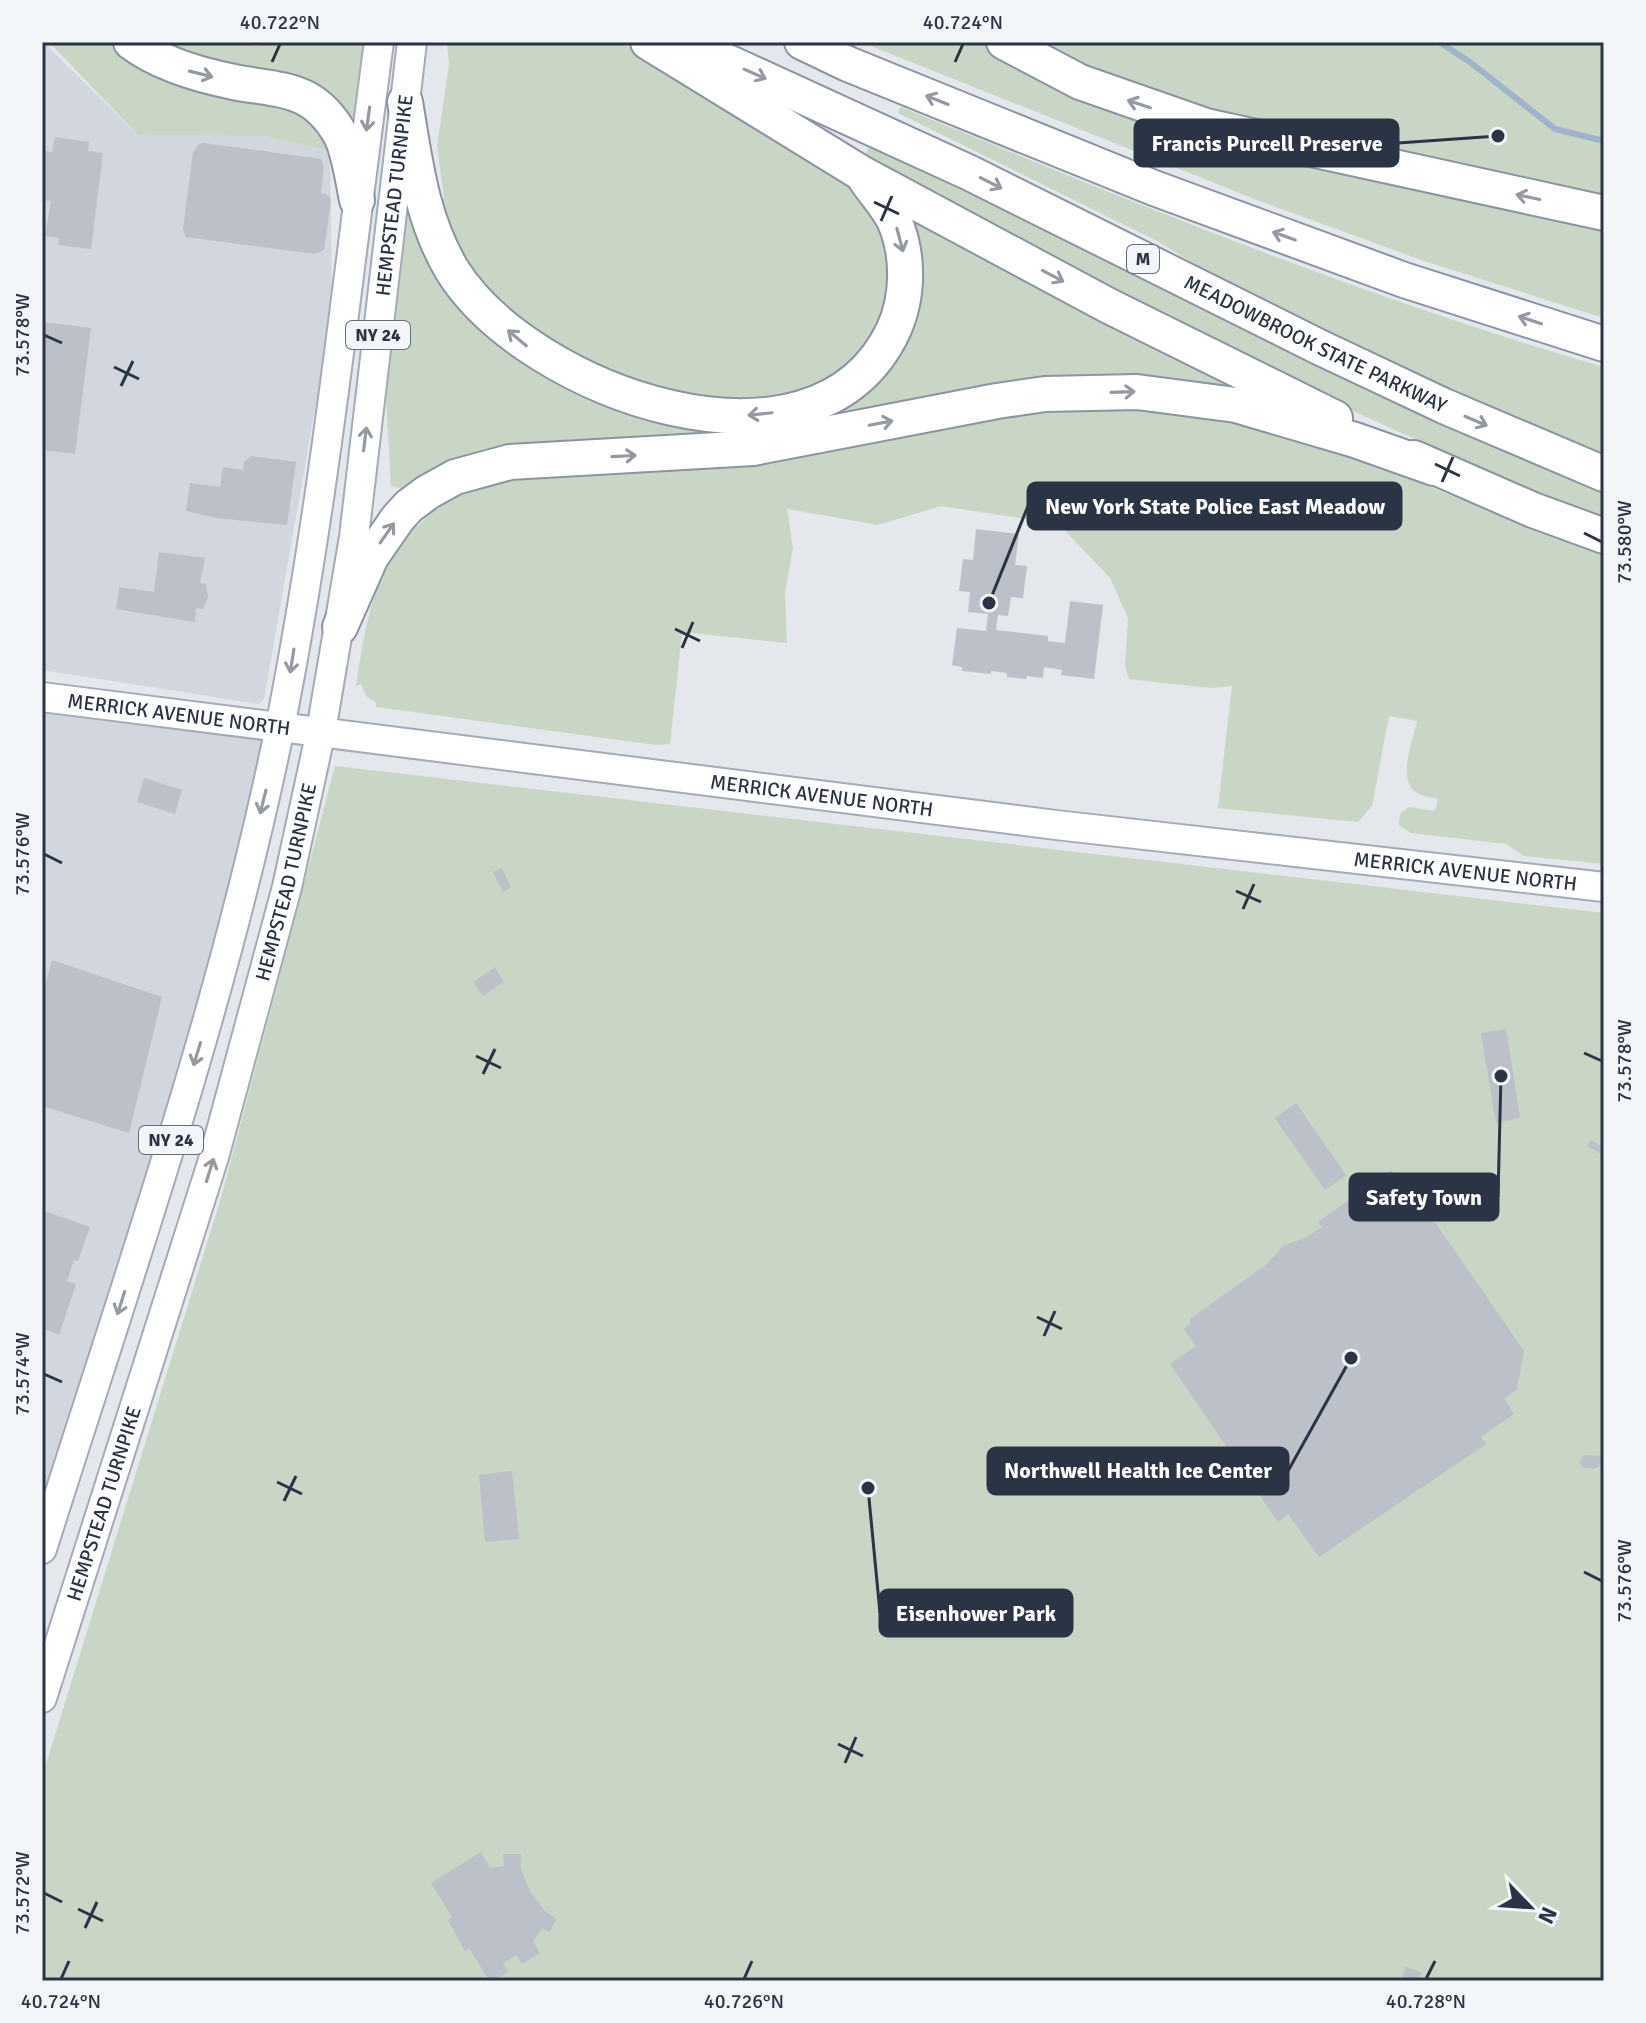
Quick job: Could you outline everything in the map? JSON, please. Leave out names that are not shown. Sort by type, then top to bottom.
[{"type":"highway","points":[[131,42],[156,57],[188,70],[235,82],[288,89],[306,98],[320,108],[341,135],[357,200]]},
{"type":"highway","points":[[648,42],[861,173],[1109,306],[1434,468]]},
{"type":"highway","name":"MEADOWBROOK STATE PARKWAY","points":[[684,42],[943,160],[1455,411],[1604,474]]},
{"type":"highway","points":[[802,42],[848,64],[1154,188],[1404,280],[1604,344]]},
{"type":"highway","points":[[1004,42],[1080,82],[1206,126],[1604,213]]},
{"type":"highway","points":[[405,102],[421,197],[432,232],[453,272],[484,310],[530,348],[571,372],[641,401],[692,412],[749,416],[799,409],[837,395],[874,363],[899,319],[905,272],[903,245],[893,217],[861,173]]},
{"type":"highway","points":[[340,627],[371,557],[409,506],[441,483],[485,467],[510,462],[753,448],[1045,394],[1137,392],[1236,405],[1355,440],[1434,468],[1604,536]]},
{"type":"main road","name":"HEMPSTEAD TURNPIKE","points":[[42,1549],[216,993],[280,726],[329,437],[379,42]]},
{"type":"main road","name":"HEMPSTEAD TURNPIKE","points":[[42,1698],[214,1157],[280,918],[321,731],[354,537],[412,42]]},
{"type":"main road","name":"MERRICK AVENUE NORTH","points":[[42,697],[1056,825],[1604,887]]},
{"type":"shaded area","points":[[43,42],[138,135],[265,136],[327,150],[330,156],[332,312],[264,699],[259,704],[42,670]]},
{"type":"shaded area","points":[[42,699],[277,728],[42,1543]]},
{"type":"green space","points":[[49,42],[116,42],[290,100],[329,141],[327,150],[265,136],[138,135]]},
{"type":"green space","points":[[147,42],[235,42],[256,46],[289,42],[365,42],[355,122],[350,125]]},
{"type":"green space","points":[[447,42],[620,42],[821,157],[864,195],[891,245],[895,293],[881,335],[813,395],[737,405],[630,386],[525,331],[456,257],[433,202],[444,198],[437,146],[449,65]]},
{"type":"green space","points":[[861,42],[985,42],[1009,60],[1604,228],[1604,318],[1424,261],[1257,200]]},
{"type":"green space","points":[[1034,42],[1604,42],[1604,200],[1145,95]]},
{"type":"green space","points":[[901,107],[1249,247],[1425,311],[1604,367],[1604,457],[1552,438],[1328,334],[1222,281],[1159,242],[898,113]]},
{"type":"green space","points":[[869,146],[1481,438],[1604,490],[1604,519],[1393,429],[1117,296],[1002,236],[865,156]]},
{"type":"green space","points":[[409,197],[415,229],[425,237],[483,326],[730,429],[721,442],[409,490],[391,486],[386,398]]},
{"type":"green space","points":[[917,218],[1251,389],[847,418],[841,410],[889,368],[912,328],[917,293],[911,224]]},
{"type":"green space","points":[[1192,408],[1356,456],[1452,496],[1604,548],[1604,864],[1524,856],[1506,844],[1411,833],[1399,825],[1400,814],[1409,807],[1435,811],[1438,799],[1419,794],[1408,781],[1408,761],[1417,721],[1389,716],[1372,806],[1358,822],[1218,808],[1232,686],[1211,688],[1129,679],[1125,666],[1128,618],[1110,578],[1059,524],[941,506],[878,525],[787,509],[793,548],[785,593],[787,643],[682,632],[670,744],[656,745],[376,707],[361,684],[356,686],[373,599],[389,559],[413,521],[417,527],[425,519],[422,513],[461,489],[500,478],[1020,409]]},
{"type":"green space","points":[[335,766],[1604,913],[1604,1981],[42,1981],[42,1777],[221,1198]]},
{"type":"building","points":[[55,137],[89,142],[88,151],[103,153],[91,249],[58,245],[59,238],[45,236],[51,201],[42,200],[42,151],[52,152]]},
{"type":"building","points":[[204,143],[321,159],[324,167],[321,193],[329,196],[331,201],[324,250],[315,254],[186,237],[183,229],[193,152]]},
{"type":"building","points":[[42,322],[91,328],[75,454],[42,450]]},
{"type":"building","points":[[251,456],[296,462],[287,525],[216,518],[186,511],[190,483],[220,487],[223,467],[243,470],[244,462]]},
{"type":"building","points":[[976,529],[1019,534],[1015,565],[1027,566],[1023,598],[1011,597],[1008,616],[998,615],[996,630],[1048,636],[1048,641],[1065,643],[1070,601],[1103,605],[1094,679],[1061,675],[1062,670],[1044,667],[1043,678],[1027,676],[1026,679],[991,671],[991,674],[962,671],[962,667],[952,665],[957,628],[986,631],[988,614],[968,612],[970,592],[959,591],[963,559],[973,560]]},
{"type":"building","points":[[159,552],[205,558],[200,583],[206,584],[208,597],[203,609],[196,608],[195,622],[116,609],[119,587],[154,592]]},
{"type":"building","points":[[144,778],[182,790],[175,814],[137,802]]},
{"type":"building","points":[[502,868],[511,887],[503,892],[493,872]]},
{"type":"building","points":[[52,960],[162,997],[129,1133],[42,1106],[42,996]]},
{"type":"building","points":[[495,967],[504,982],[483,996],[473,982]]},
{"type":"building","points":[[1506,1029],[1520,1118],[1496,1123],[1481,1033]]},
{"type":"building","points":[[1296,1103],[1346,1175],[1325,1190],[1275,1118]]},
{"type":"building","points":[[1591,1140],[1604,1148],[1601,1154],[1587,1146]]},
{"type":"building","points":[[1391,1170],[1403,1187],[1408,1183],[1524,1351],[1517,1389],[1504,1399],[1514,1414],[1481,1437],[1486,1444],[1319,1557],[1288,1514],[1278,1522],[1170,1364],[1196,1346],[1184,1329],[1191,1323],[1190,1319],[1267,1264],[1283,1246],[1307,1237],[1322,1227],[1318,1222]]},
{"type":"building","points":[[42,1210],[90,1227],[67,1281],[76,1284],[59,1335],[42,1328]]},
{"type":"building","points":[[1584,1455],[1604,1456],[1604,1463],[1594,1469],[1583,1467],[1579,1463]]},
{"type":"building","points":[[512,1471],[519,1539],[485,1542],[479,1475]]},
{"type":"building","points":[[481,1852],[490,1868],[504,1866],[503,1854],[521,1854],[521,1869],[530,1892],[545,1911],[557,1919],[549,1932],[542,1928],[533,1941],[540,1953],[522,1964],[516,1955],[503,1963],[508,1972],[492,1981],[489,1981],[469,1948],[465,1951],[448,1920],[452,1917],[431,1883]]},
{"type":"building","points":[[1406,1967],[1421,1972],[1418,1981],[1402,1977]]},
{"type":"waterway","points":[[1439,42],[1470,62],[1555,129],[1604,141]]},
{"type":"place","name":"Francis Purcell Preserve","points":[[1498,136]]},
{"type":"place","name":"New York State Police East Meadow","points":[[989,603]]},
{"type":"place","name":"Safety Town","points":[[1501,1076]]},
{"type":"place","name":"Northwell Health Ice Center","points":[[1351,1358]]},
{"type":"place","name":"Eisenhower Park","points":[[868,1488]]}]
